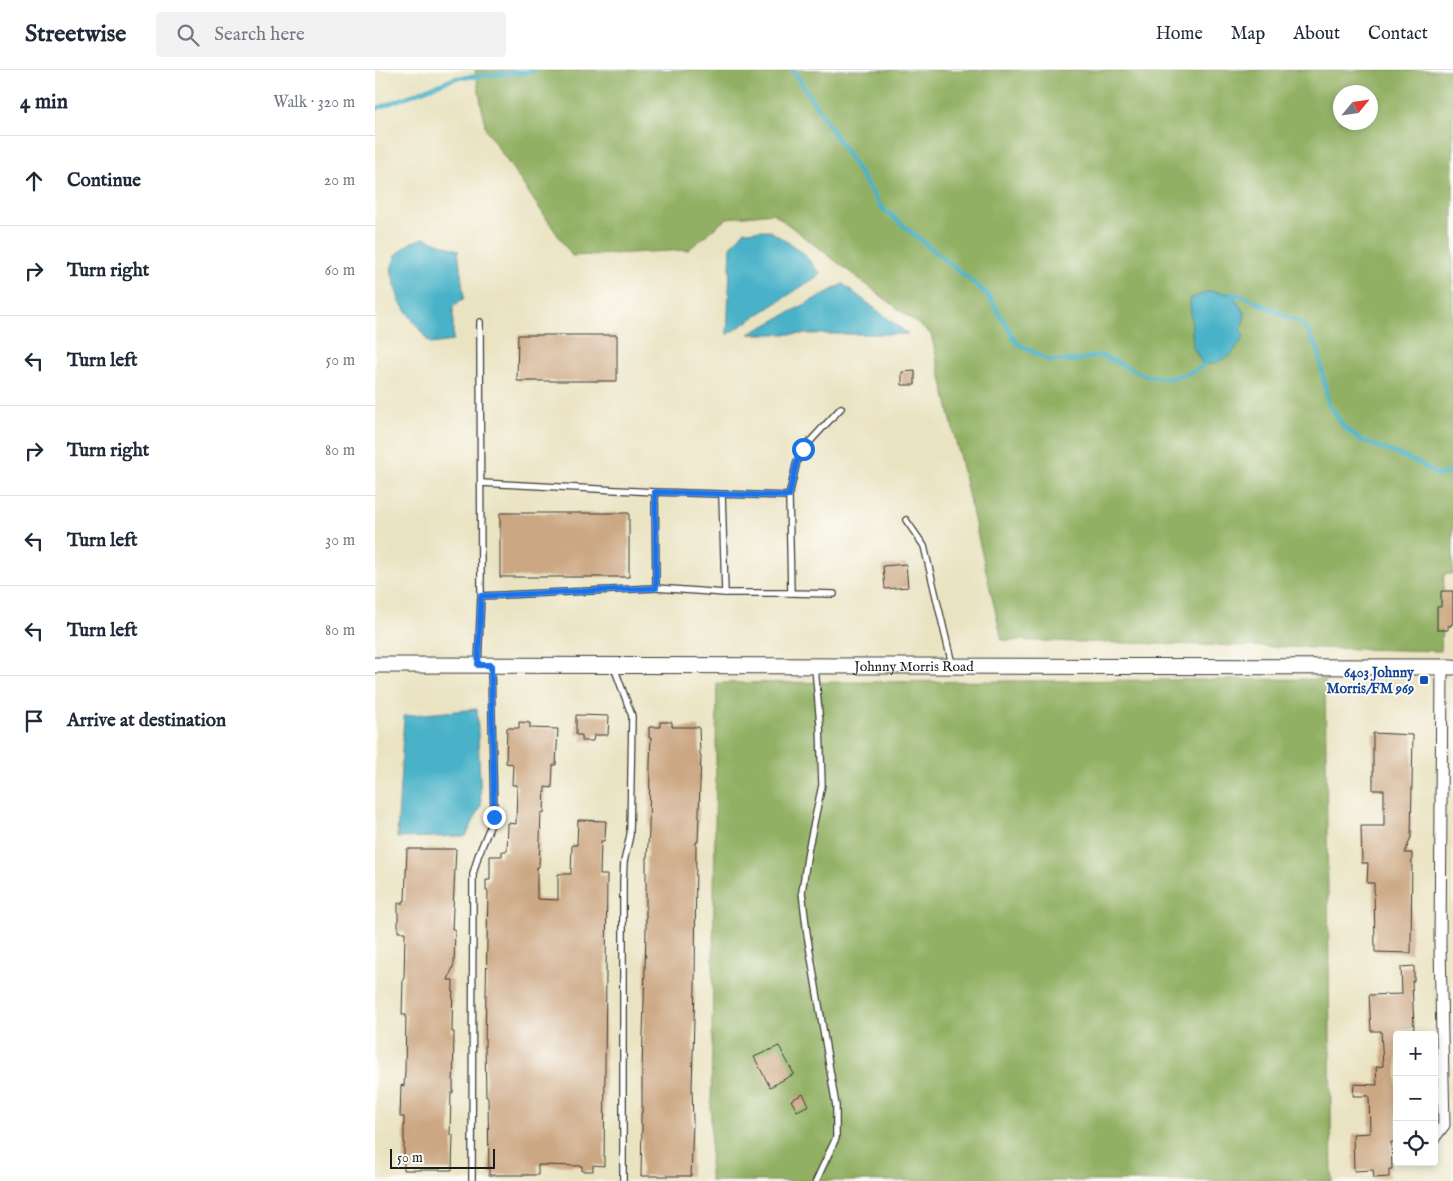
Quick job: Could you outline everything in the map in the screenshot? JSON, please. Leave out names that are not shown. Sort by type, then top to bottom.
[{"type":"street","name":"Johnny Morris Road","points":[[375,665],[1448,667]]},
{"type":"street","points":[[1438,1133],[1444,1125],[1440,946],[1448,667]]},
{"type":"lane","points":[[472,1181],[473,874],[478,856],[494,817],[481,596],[480,322]]},
{"type":"lane","points":[[791,593],[789,496],[797,461],[803,449],[841,408]]},
{"type":"lane","points":[[481,483],[655,492],[789,496]]},
{"type":"lane","points":[[655,492],[656,588]]},
{"type":"lane","points":[[723,494],[725,593]]},
{"type":"lane","points":[[906,520],[924,546],[952,666]]},
{"type":"lane","points":[[481,596],[656,588],[725,593],[834,594]]},
{"type":"lane","points":[[613,665],[632,716],[633,733],[630,835],[624,862],[623,882],[623,1181]]},
{"type":"lane","points":[[815,666],[820,724],[822,784],[808,851],[803,892],[807,934],[835,1106],[836,1138],[816,1181]]},
{"type":"green space","points":[[475,70],[1453,70],[1453,574],[1444,574],[1441,651],[1002,640],[931,334],[773,213],[727,218],[688,250],[572,256],[486,130]]},
{"type":"green space","points":[[1325,679],[1332,1181],[710,1181],[717,683]]},
{"type":"water","points":[[769,230],[801,251],[821,274],[727,335],[731,247],[744,231]]},
{"type":"water","points":[[424,238],[458,250],[464,298],[453,307],[453,341],[430,344],[399,301],[391,269],[396,255],[410,243]]},
{"type":"water","points":[[843,284],[908,334],[749,334]]},
{"type":"water","points":[[1210,291],[1232,294],[1245,314],[1241,330],[1244,337],[1231,355],[1215,363],[1203,365],[1193,347],[1190,299]]},
{"type":"water","points":[[477,709],[481,806],[466,836],[397,838],[404,716]]},
{"type":"building","points":[[518,335],[617,335],[617,381],[517,381]]},
{"type":"building","points":[[915,371],[915,385],[902,385],[902,372]]},
{"type":"building","points":[[500,513],[629,513],[629,577],[500,577]]},
{"type":"building","points":[[906,564],[908,587],[885,589],[883,566]]},
{"type":"building","points":[[1441,591],[1453,591],[1453,624],[1448,626],[1448,630],[1437,630],[1437,607],[1441,607]]},
{"type":"building","points":[[576,715],[609,716],[608,735],[594,735],[593,741],[582,741],[582,735],[576,735]]},
{"type":"building","points":[[519,722],[530,723],[530,728],[558,729],[556,765],[553,765],[552,788],[545,787],[544,813],[541,813],[537,899],[558,900],[558,874],[571,874],[572,845],[577,845],[578,820],[606,821],[604,841],[601,841],[600,875],[607,875],[604,1166],[593,1165],[593,1171],[582,1171],[582,1166],[538,1165],[538,1175],[489,1175],[485,1045],[488,891],[486,891],[486,880],[490,880],[490,856],[502,856],[502,851],[507,851],[508,823],[516,824],[517,785],[512,785],[513,764],[506,763],[507,728],[519,728]]},
{"type":"building","points":[[660,722],[672,722],[672,727],[699,727],[701,755],[698,842],[696,842],[691,1176],[641,1176],[646,857],[649,831],[651,738],[649,738],[649,727],[660,727]]},
{"type":"building","points":[[1373,733],[1413,735],[1411,837],[1405,853],[1412,853],[1411,953],[1375,952],[1374,883],[1367,883],[1368,863],[1362,863],[1361,826],[1384,826],[1384,790],[1373,790]]},
{"type":"building","points":[[407,849],[456,849],[452,929],[455,929],[454,964],[448,980],[453,980],[453,1093],[451,1093],[450,1135],[453,1135],[452,1170],[404,1170],[404,1117],[400,1117],[401,1085],[404,1086],[405,1071],[406,1015],[402,1015],[405,932],[398,932],[398,903],[405,901]]},
{"type":"building","points":[[1414,966],[1414,981],[1412,981],[1414,1029],[1393,1031],[1392,1169],[1389,1169],[1389,1177],[1374,1178],[1373,1170],[1354,1171],[1353,1134],[1370,1133],[1369,1096],[1353,1096],[1354,1084],[1377,1085],[1376,1067],[1383,1066],[1381,1031],[1371,1031],[1369,995],[1402,994],[1401,967]]},
{"type":"building","points":[[779,1046],[794,1074],[770,1087],[754,1057]]},
{"type":"building","points":[[803,1094],[809,1105],[797,1111],[791,1100]]},
{"type":"waterway","points":[[375,109],[456,78],[534,70]]},
{"type":"waterway","points":[[793,70],[882,208],[988,295],[1017,343],[1050,361],[1079,360],[1101,355],[1146,376],[1172,378],[1193,372],[1203,365],[1205,361]]},
{"type":"waterway","points":[[1230,299],[1232,294],[1246,297],[1303,324],[1318,349],[1328,403],[1344,427],[1359,439],[1419,463],[1437,475],[1447,474],[1453,469]]},
{"type":"place","name":"6403 Johnny Morris/FM 969","points":[[1424,680]]},
{"type":"route","points":[[494,817],[491,665],[478,665],[481,596],[656,588],[655,492],[789,496],[797,461],[803,449]]}]
